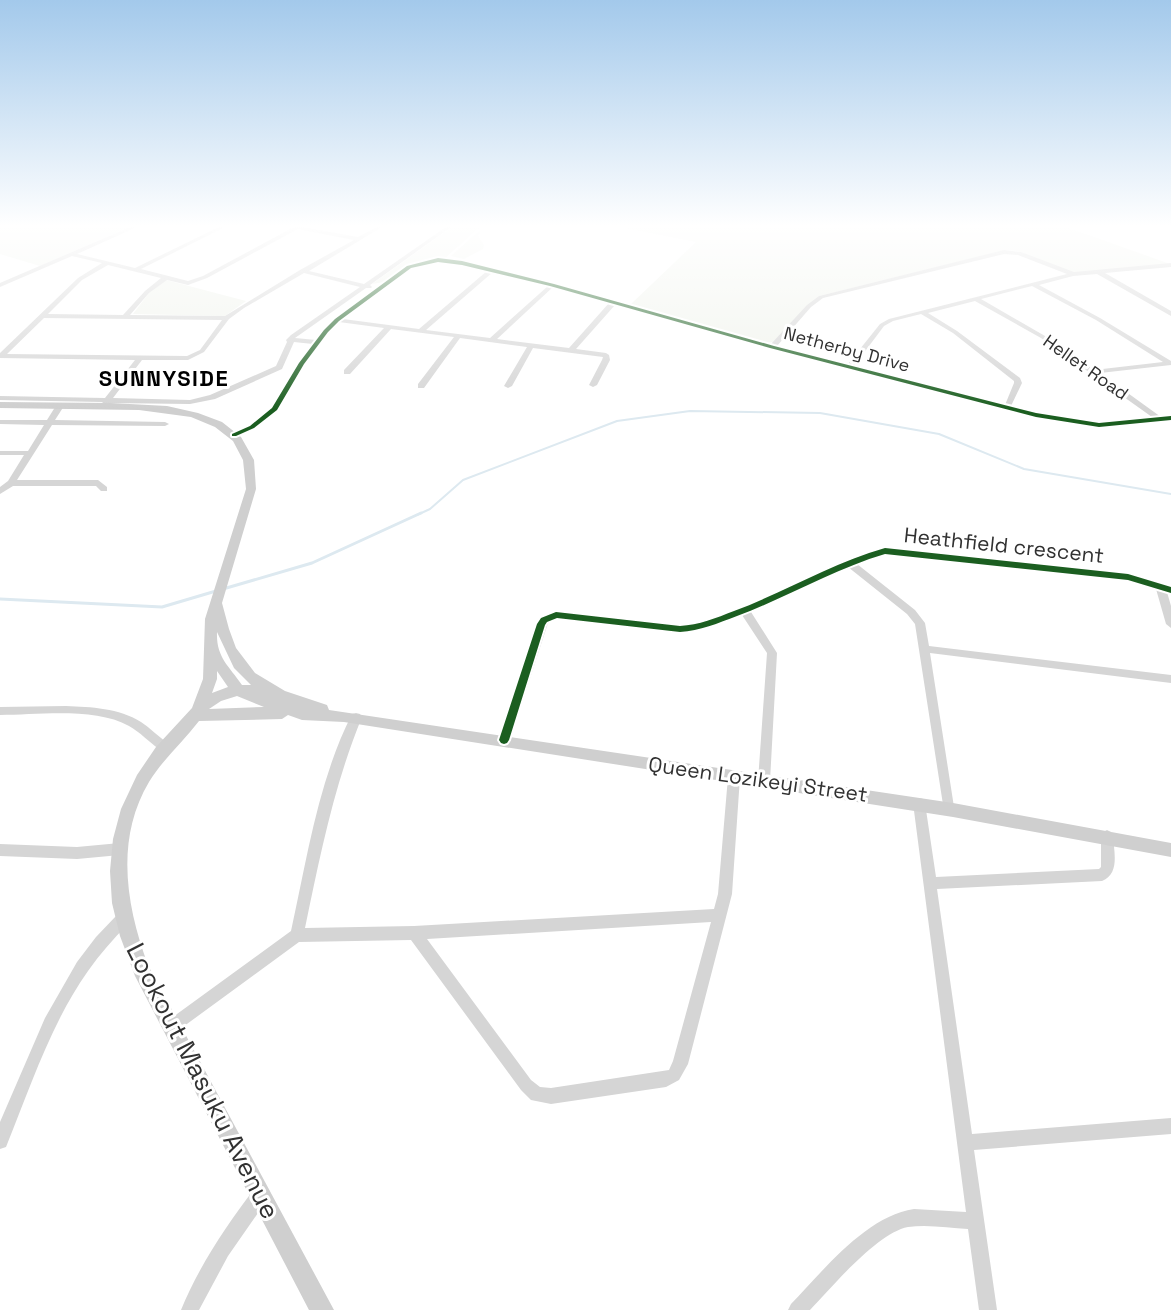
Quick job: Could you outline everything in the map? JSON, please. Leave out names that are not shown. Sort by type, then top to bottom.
[{"type":"main road","points":[[0,405],[106,403],[156,407],[183,412],[218,424],[234,435]]},
{"type":"main road","name":"Queen Lozikeyi Street","points":[[234,435],[244,449],[252,474],[246,509],[211,619],[210,647],[224,672],[237,688],[274,707],[302,714],[350,716],[734,777],[948,807],[1171,850]]},
{"type":"main road","name":"Queen Lozikeyi Street","points":[[218,596],[222,633],[247,675],[274,693],[350,716]]},
{"type":"main road","points":[[210,647],[210,679],[197,716],[255,712],[302,714]]},
{"type":"main road","points":[[238,663],[237,688],[274,693]]},
{"type":"main road","name":"Lookout Masuku Avenue","points":[[237,688],[216,708],[197,716],[163,746],[142,777],[130,803],[120,849],[119,900],[122,920],[141,970],[322,1310]]},
{"type":"street","points":[[0,356],[70,288]]},
{"type":"street","points":[[126,316],[152,288]]},
{"type":"street","points":[[0,356],[183,359],[199,354],[227,318],[275,288]]},
{"type":"street","points":[[0,398],[106,403],[201,400],[271,372],[283,360],[289,340],[363,288]]},
{"type":"street","points":[[422,330],[471,288]]},
{"type":"street","points":[[493,339],[549,288]]},
{"type":"street","name":"Netherby Drive","points":[[563,288],[772,347],[1058,420],[1099,425],[1171,418]]},
{"type":"street","points":[[772,347],[809,306],[821,297],[857,288]]},
{"type":"street","points":[[849,367],[884,323],[1022,288]]},
{"type":"street","points":[[1039,288],[1098,319],[1170,363]]},
{"type":"street","points":[[1126,288],[1171,314]]},
{"type":"street","name":"Netherby Drive","points":[[234,435],[252,427],[275,410],[317,342],[337,320],[378,289]]},
{"type":"street","name":"Hellet Road","points":[[978,300],[1042,336],[1161,420]]},
{"type":"street","points":[[571,350],[614,302]]},
{"type":"street","points":[[922,312],[955,332],[1017,380],[1018,383],[1007,408]]},
{"type":"street","points":[[41,316],[227,318]]},
{"type":"street","points":[[337,320],[493,339],[606,356],[593,385]]},
{"type":"street","points":[[347,372],[389,327]]},
{"type":"street","points":[[421,386],[459,335]]},
{"type":"street","points":[[289,340],[317,342]]},
{"type":"street","points":[[508,386],[531,345]]},
{"type":"street","points":[[106,403],[139,358]]},
{"type":"street","points":[[1094,372],[1170,363]]},
{"type":"street","points":[[0,491],[11,483],[47,422],[60,405]]},
{"type":"street","points":[[0,422],[165,424]]},
{"type":"street","points":[[0,453],[28,453]]},
{"type":"street","points":[[11,483],[91,482],[98,483],[104,489]]},
{"type":"street","name":"Heathfield crescent","points":[[504,740],[541,624],[549,616],[562,614],[690,629],[745,611],[850,563],[885,551],[1128,577],[1166,589]]},
{"type":"street","points":[[850,563],[917,618],[926,649],[948,807]]},
{"type":"street","points":[[1166,589],[1171,624]]},
{"type":"street","points":[[745,611],[772,653],[764,781]]},
{"type":"street","points":[[926,649],[1171,679]]},
{"type":"street","points":[[0,711],[92,712],[113,716],[131,722],[163,746]]},
{"type":"street","points":[[297,934],[329,788],[350,716]]},
{"type":"street","points":[[414,933],[526,1085],[537,1094],[551,1096],[655,1082],[674,1075],[680,1064],[728,873],[734,777]]},
{"type":"street","points":[[919,803],[988,1310]]},
{"type":"street","points":[[929,883],[1102,875],[1108,869],[1107,836]]},
{"type":"street","points":[[0,850],[77,853],[120,849]]},
{"type":"street","points":[[171,1027],[297,934],[414,933],[719,915]]},
{"type":"street","points":[[0,1141],[70,983],[95,947],[122,920]]},
{"type":"street","points":[[966,1143],[1171,1126]]},
{"type":"street","points":[[190,1310],[228,1237],[261,1194]]},
{"type":"street","points":[[797,1310],[871,1239],[893,1224],[919,1217],[975,1221]]},
{"type":"shaded area","points":[[155,288],[197,288],[246,301],[225,316],[133,314]]},
{"type":"shaded area","points":[[648,288],[851,288],[819,296],[773,342],[766,343],[630,305]]},
{"type":"waterway","points":[[417,515],[430,509],[463,480],[617,421],[690,411],[820,413],[939,434],[1024,469],[1171,494]]},
{"type":"waterway","points":[[223,589],[312,563],[421,513]]},
{"type":"waterway","points":[[0,599],[162,607],[216,591]]},
{"type":"cycle path","points":[[234,435],[252,427],[275,409],[301,364],[326,331],[337,320],[380,288]]},
{"type":"cycle path","points":[[563,288],[772,347],[1036,415],[1099,425],[1171,418]]},
{"type":"cycle path","points":[[504,740],[541,624],[544,620],[556,615],[680,629],[693,628],[749,609],[845,565],[885,551],[1128,577],[1171,590]]},
{"type":"district","name":"SUNNYSIDE","points":[[164,378]]}]
